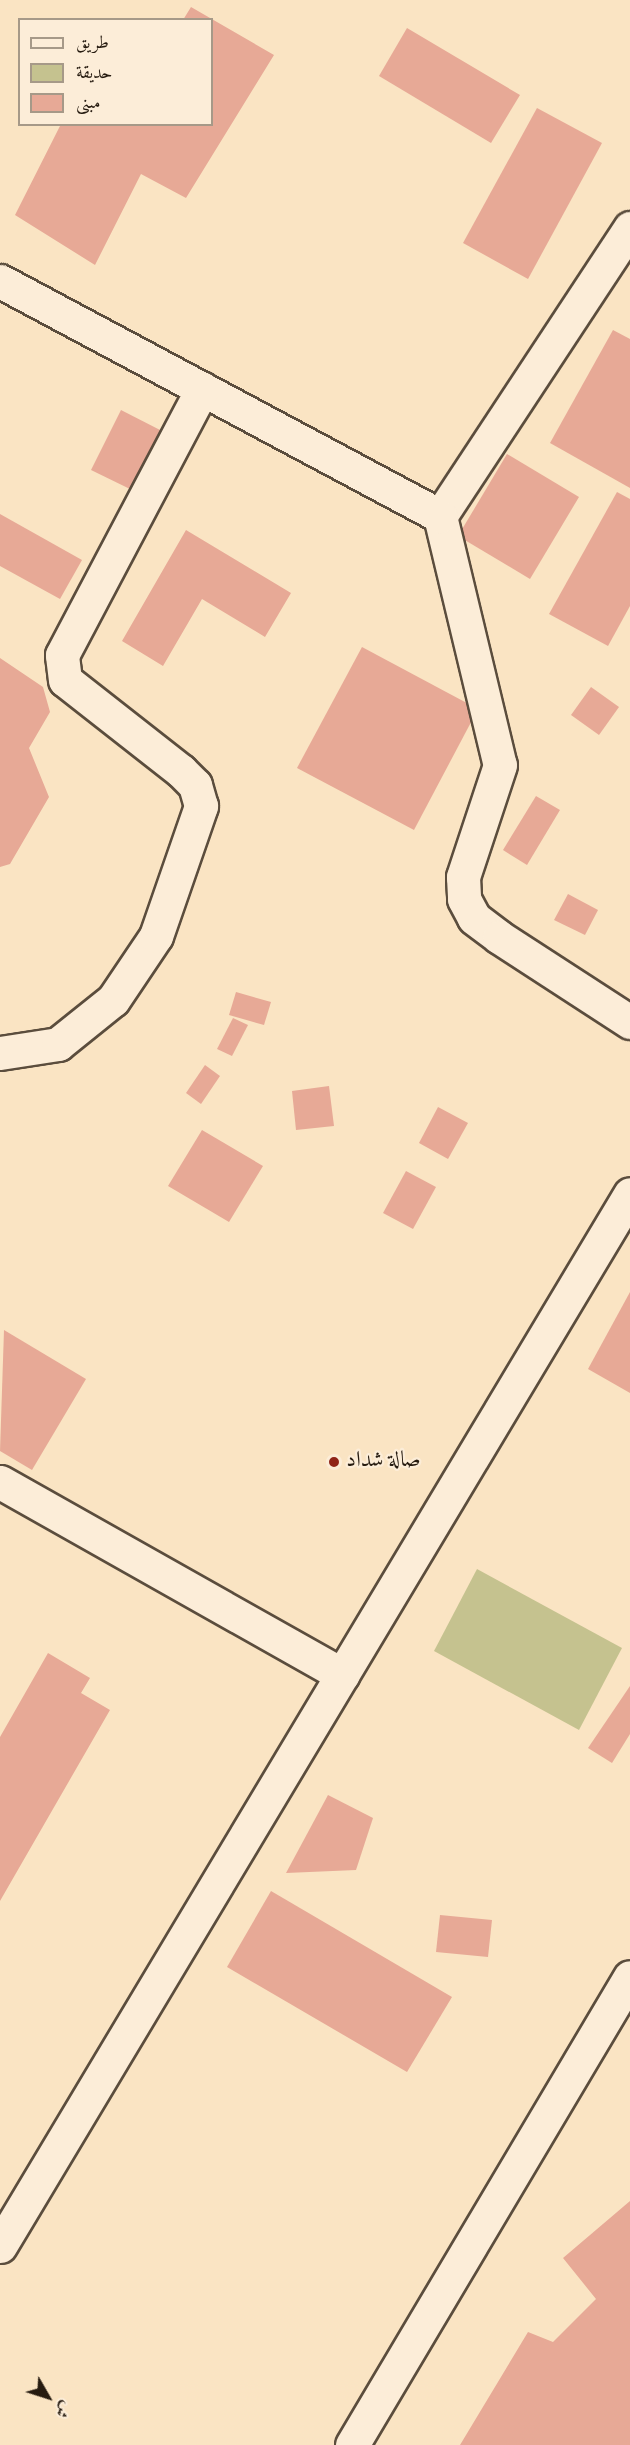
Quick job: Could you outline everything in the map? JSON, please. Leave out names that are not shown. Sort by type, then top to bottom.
[{"type":"street","points":[[630,228],[440,516],[500,765],[463,877],[464,898],[474,918],[499,937],[630,1022]]},
{"type":"street","points":[[0,281],[440,516]]},
{"type":"street","points":[[0,1053],[58,1044],[113,1000],[156,936],[201,806],[195,784],[181,771],[65,680],[62,655],[202,388]]},
{"type":"street","points":[[0,2246],[630,1194]]},
{"type":"street","points":[[0,1482],[342,1675]]},
{"type":"street","points":[[352,2445],[630,1977]]},
{"type":"green space","points":[[477,1569],[622,1648],[579,1730],[434,1651]]},
{"type":"building","points":[[191,7],[210,18],[184,18]]},
{"type":"building","points":[[213,20],[274,55],[186,198],[141,174],[95,265],[15,215],[60,126],[213,126]]},
{"type":"building","points":[[407,28],[520,95],[491,143],[379,76]]},
{"type":"building","points":[[537,108],[602,143],[528,279],[463,243]]},
{"type":"building","points":[[613,330],[630,339],[630,488],[550,443]]},
{"type":"building","points":[[121,410],[162,431],[132,490],[91,470]]},
{"type":"building","points":[[507,454],[579,497],[530,579],[458,536]]},
{"type":"building","points":[[617,492],[630,499],[630,606],[608,646],[549,614]]},
{"type":"building","points":[[0,514],[82,560],[60,599],[0,566]]},
{"type":"building","points":[[186,530],[291,593],[265,637],[202,599],[163,666],[122,641]]},
{"type":"building","points":[[362,647],[478,709],[414,830],[297,768]]},
{"type":"building","points":[[0,658],[43,687],[50,712],[29,748],[49,797],[10,864],[0,867]]},
{"type":"building","points":[[591,687],[619,707],[599,735],[571,715]]},
{"type":"building","points":[[536,796],[560,810],[527,865],[503,850]]},
{"type":"building","points":[[568,894],[598,910],[585,935],[554,920]]},
{"type":"building","points":[[236,992],[271,1002],[264,1025],[229,1015]]},
{"type":"building","points":[[233,1018],[248,1025],[232,1056],[217,1049]]},
{"type":"building","points":[[205,1065],[220,1076],[201,1104],[186,1093]]},
{"type":"building","points":[[329,1086],[334,1126],[296,1130],[292,1091]]},
{"type":"building","points":[[438,1107],[468,1123],[448,1159],[419,1143]]},
{"type":"building","points":[[202,1130],[263,1166],[229,1222],[168,1186]]},
{"type":"building","points":[[406,1171],[436,1187],[413,1229],[383,1213]]},
{"type":"building","points":[[630,1292],[630,1393],[588,1369]]},
{"type":"building","points":[[4,1330],[86,1379],[32,1470],[0,1451]]},
{"type":"building","points":[[48,1653],[90,1678],[81,1693],[110,1710],[0,1901],[0,1737]]},
{"type":"building","points":[[630,1686],[630,1734],[612,1763],[588,1748]]},
{"type":"building","points":[[328,1795],[373,1818],[356,1870],[286,1873]]},
{"type":"building","points":[[271,1891],[452,1997],[407,2072],[227,1967]]},
{"type":"building","points":[[440,1915],[492,1920],[488,1957],[436,1952]]},
{"type":"building","points":[[630,2201],[630,2445],[460,2445],[528,2332],[553,2342],[596,2299],[563,2258]]},
{"type":"place","name":"صالة شداد","points":[[334,1462]]}]
